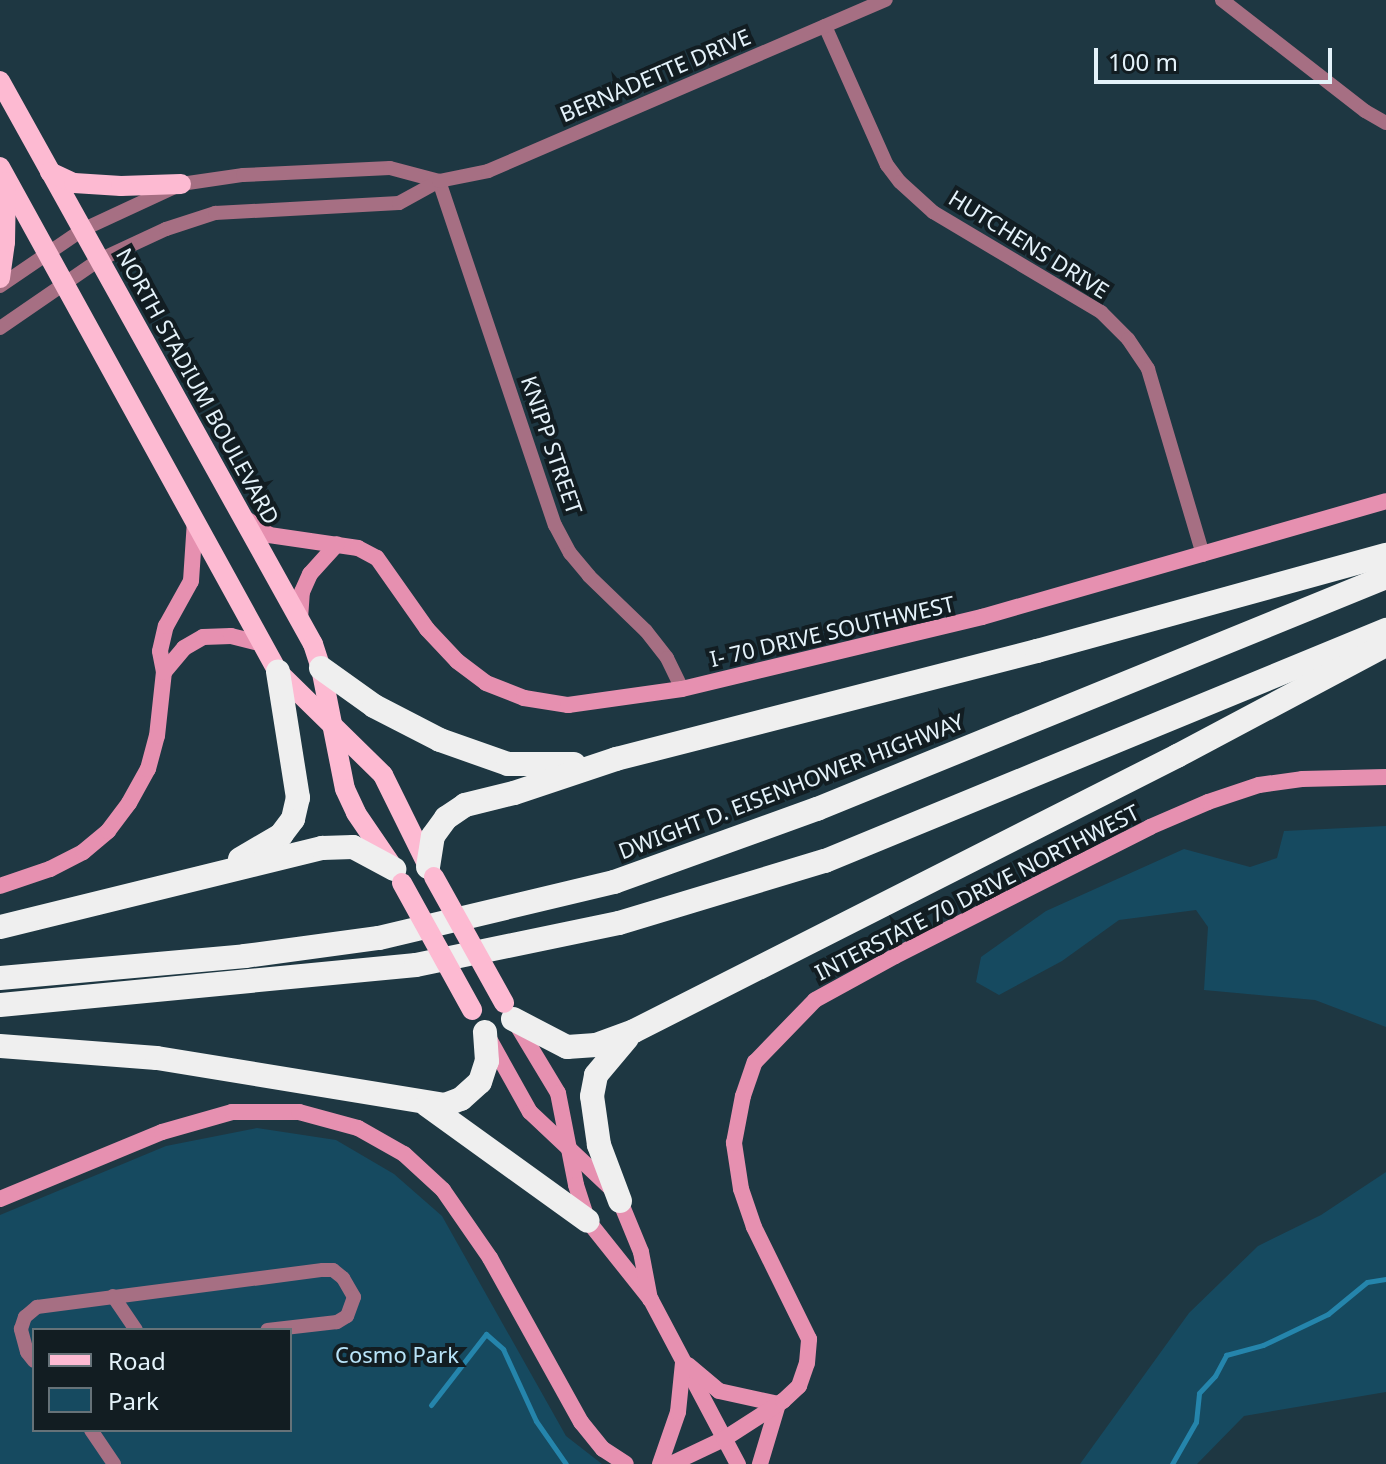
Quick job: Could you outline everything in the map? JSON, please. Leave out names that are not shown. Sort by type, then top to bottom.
[{"type":"highway","points":[[431,872],[433,836],[446,818],[465,805],[514,793],[616,759],[1022,655],[1386,555]]},
{"type":"highway","name":"DWIGHT D. EISENHOWER HIGHWAY","points":[[0,978],[245,956],[379,938],[614,882],[817,809],[1386,577]]},
{"type":"highway","points":[[0,1005],[416,965],[633,919],[825,861],[1386,630]]},
{"type":"highway","points":[[509,1011],[567,1047],[596,1045],[634,1031],[1177,756],[1386,645]]},
{"type":"highway","points":[[321,668],[387,713],[440,740],[508,764],[556,767],[616,759]]},
{"type":"highway","points":[[222,870],[281,835],[293,819],[298,798],[278,672]]},
{"type":"highway","points":[[0,927],[222,870],[322,848],[353,847],[398,876]]},
{"type":"highway","points":[[620,1201],[599,1145],[592,1096],[596,1075],[634,1031]]},
{"type":"highway","points":[[0,1046],[157,1058],[427,1105],[445,1105],[475,1089],[487,1061],[485,1032]]},
{"type":"highway","points":[[427,1105],[588,1221]]},
{"type":"main road","name":"NORTH STADIUM BOULEVARD","points":[[0,81],[300,619],[321,668],[340,771],[350,800],[398,876],[485,1032]]},
{"type":"main road","points":[[50,172],[74,183],[121,186],[181,184]]},
{"type":"main road","name":"NORTH STADIUM BOULEVARD","points":[[3,173],[278,672],[383,775],[431,872],[509,1011]]},
{"type":"main road","points":[[0,278],[5,242],[3,173]]},
{"type":"street","name":"BERNADETTE DRIVE","points":[[0,328],[99,260],[166,229],[215,213],[399,203],[439,181],[488,171],[886,0]]},
{"type":"street","points":[[1222,0],[1365,111],[1386,123]]},
{"type":"street","name":"HUTCHENS DRIVE","points":[[825,26],[887,165],[900,182],[933,212],[1101,312],[1128,339],[1148,369],[1203,555]]},
{"type":"street","name":"BERNADETTE DRIVE","points":[[0,286],[46,251],[82,230],[181,184],[243,175],[390,168],[439,181]]},
{"type":"street","name":"KNIPP STREET","points":[[439,181],[555,525],[570,553],[589,576],[646,631],[667,658],[682,689]]},
{"type":"street","name":"I- 70 DRIVE SOUTHWEST","points":[[245,518],[269,535],[358,548],[377,558],[427,629],[457,661],[486,683],[524,698],[568,705],[682,689],[982,617],[1386,501]]},
{"type":"street","points":[[0,886],[50,869],[83,852],[108,831],[129,803],[148,769],[157,736],[164,672],[160,651],[166,626],[191,579],[194,519]]},
{"type":"street","points":[[300,619],[302,592],[310,574],[337,544]]},
{"type":"street","points":[[164,672],[184,648],[203,637],[231,636],[262,644]]},
{"type":"street","name":"INTERSTATE 70 DRIVE NORTHWEST","points":[[671,1464],[724,1439],[778,1404],[799,1386],[807,1363],[809,1339],[754,1227],[741,1189],[734,1143],[743,1096],[755,1062],[815,1000],[1150,827],[1259,785],[1302,779],[1386,777]]},
{"type":"street","name":"NORTH STADIUM BOULEVARD","points":[[509,1011],[558,1093],[588,1221],[651,1300],[738,1464]]},
{"type":"street","name":"NORTH STADIUM BOULEVARD","points":[[485,1032],[530,1112],[620,1201],[641,1252],[651,1300]]},
{"type":"street","points":[[0,1199],[162,1132],[232,1112],[299,1112],[358,1128],[404,1154],[443,1190],[490,1258],[581,1422],[603,1449],[626,1464]]},
{"type":"street","points":[[32,1358],[27,1352],[21,1329],[25,1317],[37,1307],[323,1270],[333,1270],[343,1278],[354,1297],[347,1316],[337,1322],[284,1328]]},
{"type":"street","points":[[113,1296],[135,1328]]},
{"type":"street","points":[[683,1361],[719,1391],[778,1404],[760,1464]]},
{"type":"street","points":[[660,1464],[678,1412],[683,1361]]},
{"type":"street","points":[[92,1432],[114,1464]]},
{"type":"green space","points":[[1386,826],[1386,1027],[1315,1000],[1204,990],[1208,927],[1196,910],[1119,920],[1062,961],[999,995],[976,982],[981,957],[1046,911],[1184,849],[1250,867],[1277,858],[1284,831]]},
{"type":"green space","name":"Cosmo Park","points":[[257,1128],[336,1140],[394,1174],[442,1216],[566,1436],[602,1464],[0,1464],[0,1215],[166,1146]]},
{"type":"green space","points":[[1386,1172],[1386,1392],[1244,1416],[1197,1464],[1080,1464],[1189,1313],[1258,1246],[1321,1215]]},
{"type":"waterway","points":[[1172,1464],[1196,1422],[1199,1393],[1215,1376],[1226,1355],[1263,1345],[1328,1314],[1367,1282],[1386,1279]]},
{"type":"waterway","points":[[431,1405],[486,1334],[503,1349],[536,1421],[566,1464]]}]
